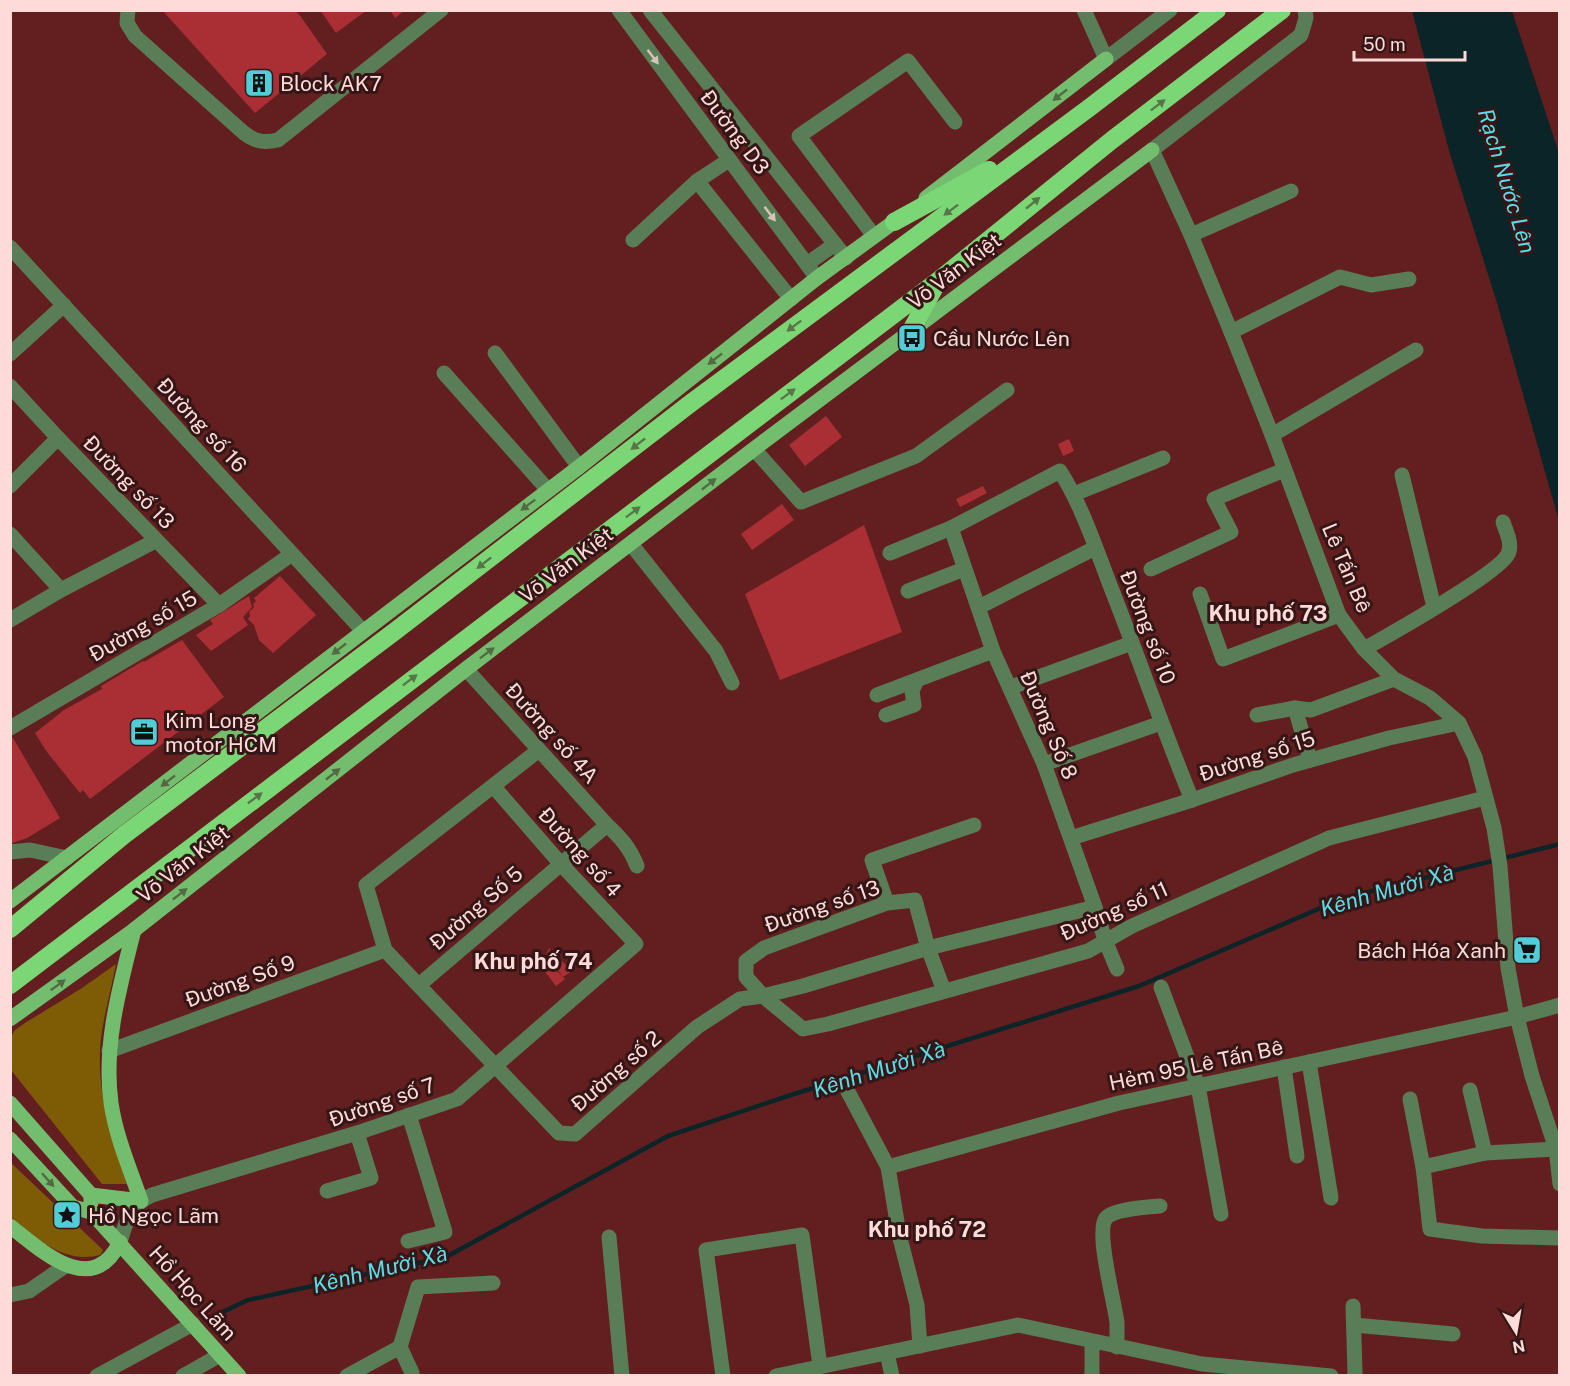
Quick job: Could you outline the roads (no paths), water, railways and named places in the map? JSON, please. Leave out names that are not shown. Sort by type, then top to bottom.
[{"type":"highway","points":[[10,929],[124,836],[691,403],[1049,138],[1217,10]]},
{"type":"highway","name":"Võ Văn Kiệt","points":[[10,985],[939,280],[1112,141],[1282,10]]},
{"type":"highway","points":[[894,222],[1049,138]]},
{"type":"highway","points":[[910,332],[939,280]]},
{"type":"main road","points":[[10,901],[579,467],[818,278],[1106,60]]},
{"type":"main road","name":"Võ Văn Kiệt","points":[[10,1019],[134,930],[466,669],[1152,150]]},
{"type":"main road","points":[[90,1195],[141,1201],[119,1139],[111,1102],[109,1051],[134,930]]},
{"type":"main road","points":[[10,1091],[20,1103],[25,1119]]},
{"type":"main road","points":[[10,1103],[90,1195],[91,1212]]},
{"type":"main road","name":"Hồ Học Lãm","points":[[10,1139],[73,1207],[91,1212],[120,1242],[239,1376]]},
{"type":"main road","points":[[10,1226],[40,1251],[65,1266],[77,1268],[92,1268],[105,1263],[115,1254],[120,1242]]},
{"type":"street","points":[[128,10],[127,23],[135,36],[254,141],[267,143],[278,140],[441,10]]},
{"type":"street","name":"Đường D3","points":[[619,10],[818,278]]},
{"type":"street","name":"Đường D3","points":[[650,10],[846,258]]},
{"type":"street","points":[[1084,10],[1106,60],[1170,10]]},
{"type":"street","points":[[1152,150],[1300,35],[1306,18],[1305,10]]},
{"type":"street","points":[[874,236],[799,136],[908,61],[955,122]]},
{"type":"street","name":"Lê Tấn Bê","points":[[1152,150],[1191,235],[1231,332],[1339,615],[1364,649],[1394,679],[1430,698],[1459,723],[1475,757],[1494,828],[1500,866],[1508,968],[1517,1017],[1532,1076],[1556,1149],[1560,1184]]},
{"type":"street","points":[[633,240],[697,181],[729,160]]},
{"type":"street","points":[[697,181],[791,299]]},
{"type":"street","points":[[1191,235],[1291,191]]},
{"type":"street","points":[[807,264],[835,244]]},
{"type":"street","name":"Đường số 16","points":[[10,247],[363,631]]},
{"type":"street","points":[[1231,332],[1340,277],[1371,285],[1409,279]]},
{"type":"street","points":[[10,354],[63,305]]},
{"type":"street","points":[[1272,435],[1416,350]]},
{"type":"street","points":[[495,352],[579,467]]},
{"type":"street","points":[[444,373],[548,490]]},
{"type":"street","name":"Đường số 13","points":[[10,386],[155,541],[219,605]]},
{"type":"street","points":[[754,449],[801,502],[916,456],[1007,390]]},
{"type":"street","points":[[10,486],[58,438]]},
{"type":"street","points":[[1074,494],[1163,458]]},
{"type":"street","points":[[1151,569],[1231,532],[1214,498],[1284,470]]},
{"type":"street","name":"Đường số 10","points":[[951,528],[1060,471],[1074,494],[1192,800]]},
{"type":"street","points":[[1402,475],[1434,607]]},
{"type":"street","points":[[1364,649],[1471,584],[1503,560],[1508,553],[1510,543],[1503,522]]},
{"type":"street","points":[[890,553],[951,528]]},
{"type":"street","name":"Đường Số 8","points":[[951,528],[993,651],[1044,764],[1117,969]]},
{"type":"street","points":[[10,534],[60,590]]},
{"type":"street","points":[[10,620],[60,590],[155,541]]},
{"type":"street","points":[[631,544],[716,651],[732,683]]},
{"type":"street","points":[[979,608],[1095,548]]},
{"type":"street","name":"Đường số 15","points":[[10,728],[219,605],[292,554]]},
{"type":"street","points":[[908,591],[964,569]]},
{"type":"street","points":[[1200,594],[1223,659],[1339,615]]},
{"type":"street","points":[[1011,687],[1132,643]]},
{"type":"street","points":[[877,695],[993,651]]},
{"type":"street","name":"Đường số 4A","points":[[466,669],[623,840],[632,852],[637,866]]},
{"type":"street","points":[[1257,715],[1295,708],[1311,710],[1394,679]]},
{"type":"street","points":[[886,715],[914,705],[912,691],[917,680]]},
{"type":"street","points":[[1295,708],[1310,760]]},
{"type":"street","points":[[1044,764],[1161,723]]},
{"type":"street","name":"Đường số 15","points":[[1071,838],[1310,760],[1389,738],[1459,723]]},
{"type":"street","points":[[494,787],[539,750]]},
{"type":"street","name":"Đường số 4","points":[[494,787],[560,863],[636,944]]},
{"type":"street","name":"Đường số 2","points":[[494,787],[366,885],[385,950],[559,1133],[575,1134],[697,1027],[740,999],[764,996],[928,948]]},
{"type":"street","name":"Đường số 11","points":[[764,996],[803,1029],[828,1024],[1088,951],[1132,926],[1329,838],[1485,798]]},
{"type":"street","name":"Đường Số 5","points":[[419,985],[607,825]]},
{"type":"street","points":[[887,903],[872,860],[974,825]]},
{"type":"street","points":[[10,852],[30,850],[67,858]]},
{"type":"street","name":"Đường số 13","points":[[764,996],[746,977],[746,961],[764,948],[887,903],[915,900],[928,948]]},
{"type":"street","points":[[944,991],[928,948],[1095,907]]},
{"type":"street","name":"Đường số 7","points":[[141,1201],[152,1195],[357,1133],[457,1099],[636,944]]},
{"type":"street","name":"Đường Số 9","points":[[109,1051],[385,950]]},
{"type":"street","points":[[1161,987],[1198,1086],[1221,1214]]},
{"type":"street","name":"Hẻm 95 Lê Tấn Bê","points":[[888,1167],[1119,1103],[1517,1017],[1560,1005]]},
{"type":"street","points":[[1309,1062],[1331,1198]]},
{"type":"street","points":[[1284,1067],[1297,1155]]},
{"type":"street","points":[[845,1086],[888,1167],[899,1234],[917,1305],[920,1346]]},
{"type":"street","points":[[1470,1090],[1485,1153]]},
{"type":"street","points":[[1410,1099],[1423,1167],[1430,1229],[1482,1236],[1560,1238]]},
{"type":"street","points":[[408,1241],[445,1232],[409,1115]]},
{"type":"street","points":[[327,1191],[371,1178],[357,1133]]},
{"type":"street","points":[[1423,1167],[1485,1153],[1556,1149]]},
{"type":"street","points":[[120,1242],[126,1221],[141,1201]]},
{"type":"street","points":[[1117,1347],[1117,1322],[1111,1299],[1103,1235],[1105,1219],[1108,1215],[1118,1212],[1160,1206]]},
{"type":"street","points":[[723,1376],[706,1250],[802,1235],[827,1369]]},
{"type":"street","points":[[609,1237],[622,1376]]},
{"type":"street","points":[[10,1295],[29,1291],[65,1266]]},
{"type":"street","points":[[412,1373],[400,1347],[418,1287],[493,1283]]},
{"type":"street","points":[[1353,1306],[1354,1376]]},
{"type":"street","points":[[97,1376],[193,1324]]},
{"type":"street","points":[[776,1376],[827,1369],[887,1353],[1018,1325],[1202,1364],[1331,1376]]},
{"type":"street","points":[[1354,1325],[1453,1334]]},
{"type":"street","points":[[1092,1341],[1092,1376]]},
{"type":"street","points":[[347,1376],[400,1347]]},
{"type":"street","points":[[887,1353],[892,1376]]},
{"type":"street","points":[[183,1376],[220,1355]]},
{"type":"water","name":"Rạch Nước Lên","points":[[1412,11],[1512,11],[1559,153],[1559,521],[1497,303],[1450,154]]},
{"type":"waterway","name":"Kênh Mười Xà","points":[[210,1318],[248,1300],[446,1257],[668,1136],[1139,986],[1344,898],[1560,844]]},
{"type":"place","name":"Block AK7","points":[[259,83]]},
{"type":"place","name":"Cầu Nước Lên","points":[[912,338]]},
{"type":"place","name":"Kim Long motor HCM","points":[[144,732]]},
{"type":"place","name":"Bách Hóa Xanh","points":[[1527,950]]},
{"type":"place","name":"Hồ Ngọc Lãm","points":[[67,1215]]},
{"type":"district","name":"Khu phố 73","points":[[1268,613]]},
{"type":"district","name":"Khu phố 74","points":[[533,961]]},
{"type":"district","name":"Khu phố 72","points":[[927,1229]]}]
